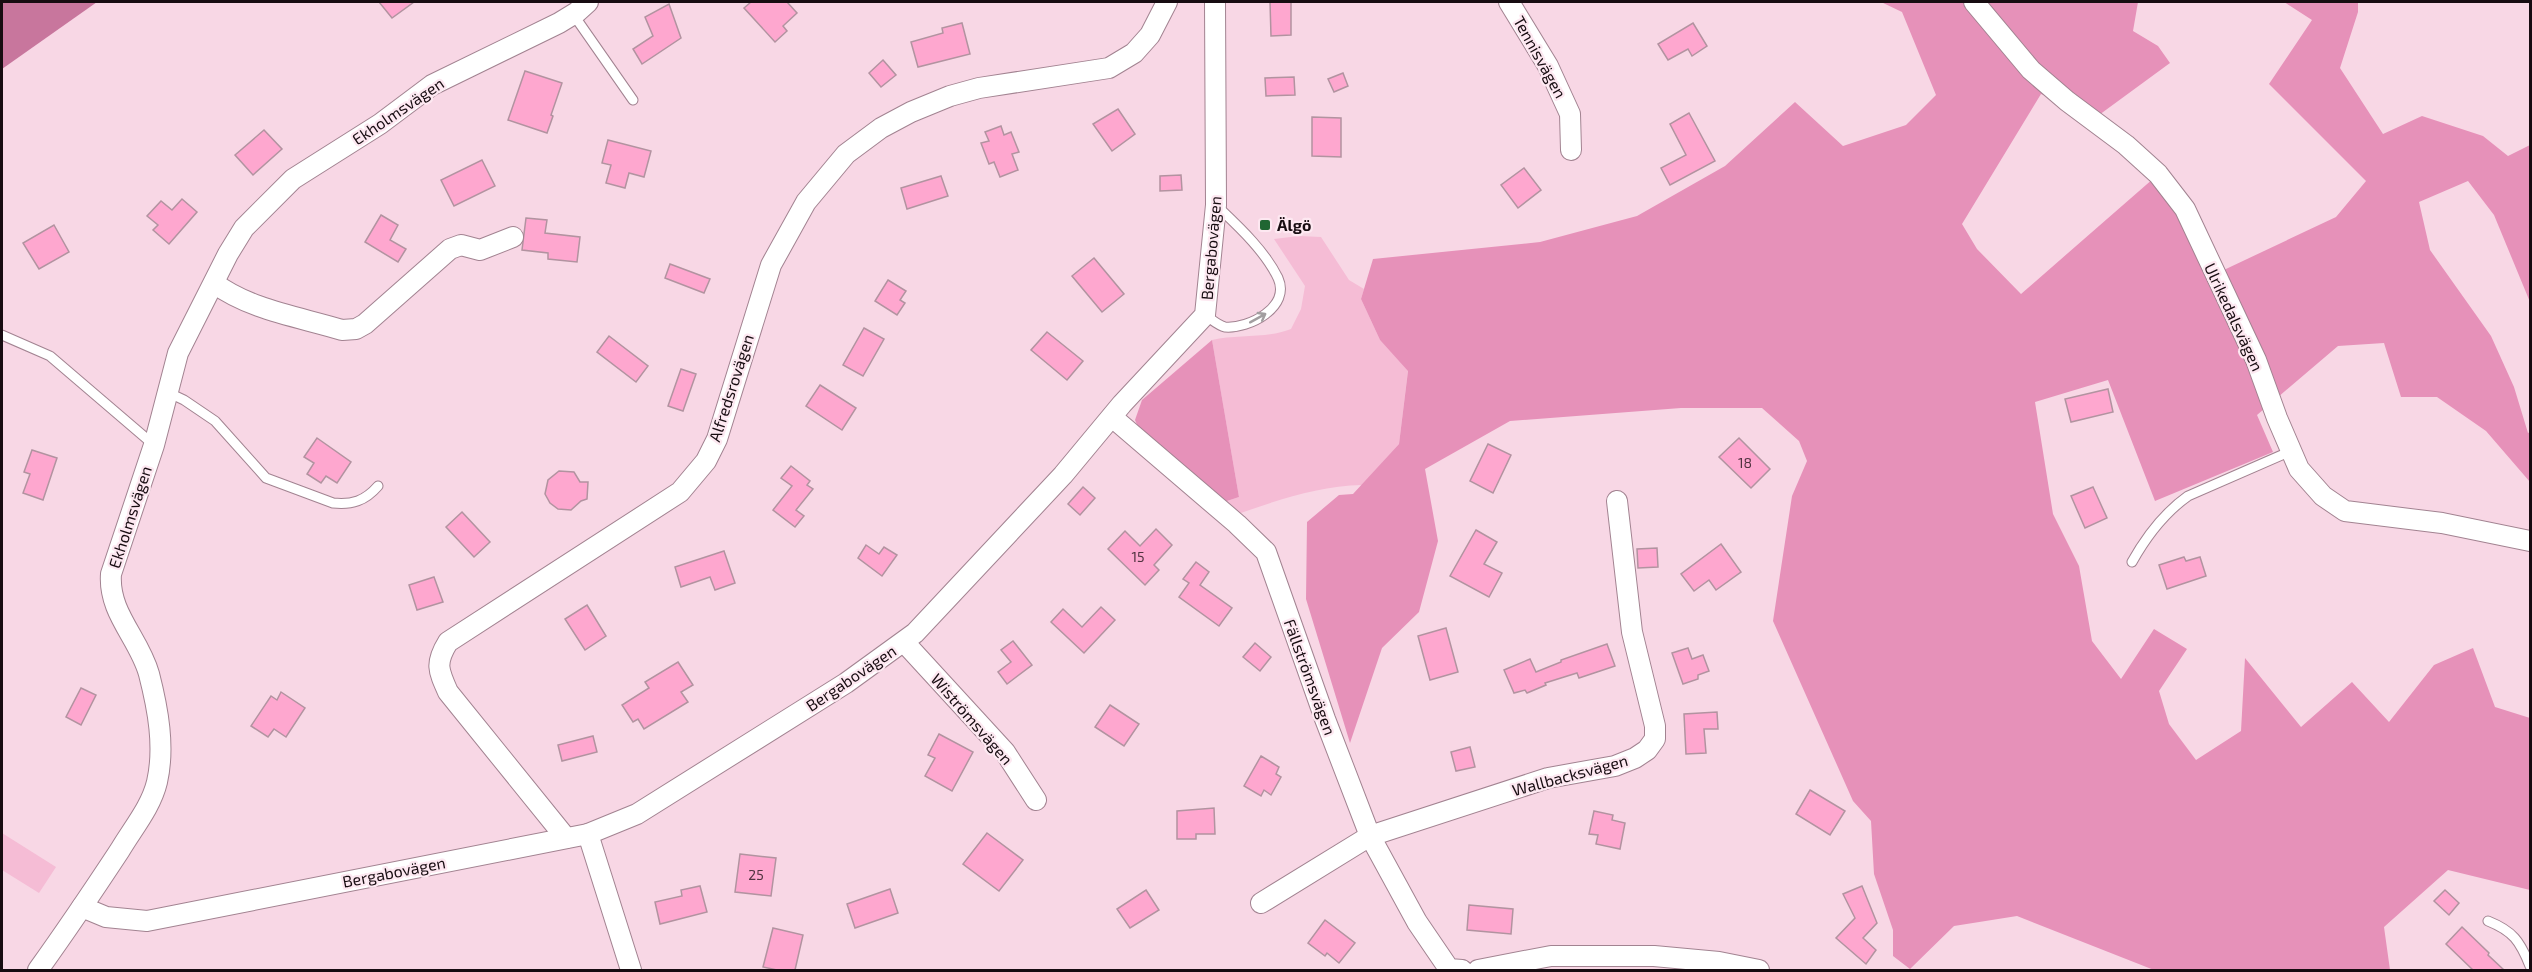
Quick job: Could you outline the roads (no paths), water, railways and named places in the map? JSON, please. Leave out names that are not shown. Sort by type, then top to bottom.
[{"type":"street","name":"Ekholmsvägen","points":[[38,970],[82,908],[151,800],[161,745],[147,669],[120,617],[110,588],[111,573],[154,445],[178,353],[244,228],[293,179],[380,124],[432,85],[573,14],[588,2]]},
{"type":"street","name":"Alfredsrovägen","points":[[566,838],[448,692],[438,671],[440,654],[448,642],[680,492],[705,461],[717,439],[771,265],[806,202],[846,154],[881,128],[911,112],[950,96],[979,88],[1109,68],[1134,53],[1150,35],[1167,2]]},
{"type":"street","name":"Bergabovägen","points":[[82,908],[106,917],[147,921],[588,834],[637,814],[846,683],[904,642],[1063,475],[1112,417],[1205,315],[1216,205],[1215,2]]},
{"type":"street","name":"Tennisvägen","points":[[1509,2],[1548,66],[1570,114],[1571,150]]},
{"type":"street","name":"Ulrikedalsvägen","points":[[1974,2],[2031,70],[2067,102],[2126,144],[2158,174],[2185,209],[2256,360],[2299,470],[2323,496],[2345,511],[2442,523],[2530,540]]},
{"type":"street","points":[[214,283],[228,294],[247,302],[342,330],[356,329],[450,249],[460,245],[480,250],[513,237]]},
{"type":"street","name":"Fällströmsvägen","points":[[1112,417],[1237,524],[1266,552],[1370,836],[1417,922],[1453,970]]},
{"type":"street","name":"Wallbacksvägen","points":[[1261,903],[1370,836],[1548,778],[1615,766],[1647,750],[1655,739],[1655,726],[1632,633],[1617,501]]},
{"type":"street","name":"Wiströmsvägen","points":[[904,642],[1005,752],[1036,800]]},
{"type":"street","points":[[588,834],[631,970]]},
{"type":"street","points":[[1478,970],[1551,956],[1654,956],[1719,962],[1759,970]]},
{"type":"lane","points":[[573,14],[633,100]]},
{"type":"lane","points":[[1205,315],[1223,327],[1246,325],[1266,315],[1278,298],[1279,280],[1262,254],[1216,205]]},
{"type":"lane","points":[[2,335],[50,356],[154,445]]},
{"type":"lane","points":[[167,392],[184,400],[215,421],[266,478],[333,502],[345,504],[357,502],[378,486]]},
{"type":"lane","points":[[2132,562],[2141,546],[2160,522],[2174,506],[2188,496],[2291,451]]},
{"type":"lane","points":[[2488,921],[2505,928],[2515,936],[2530,966]]},
{"type":"place","name":"Älgö","points":[[1265,225]]}]
